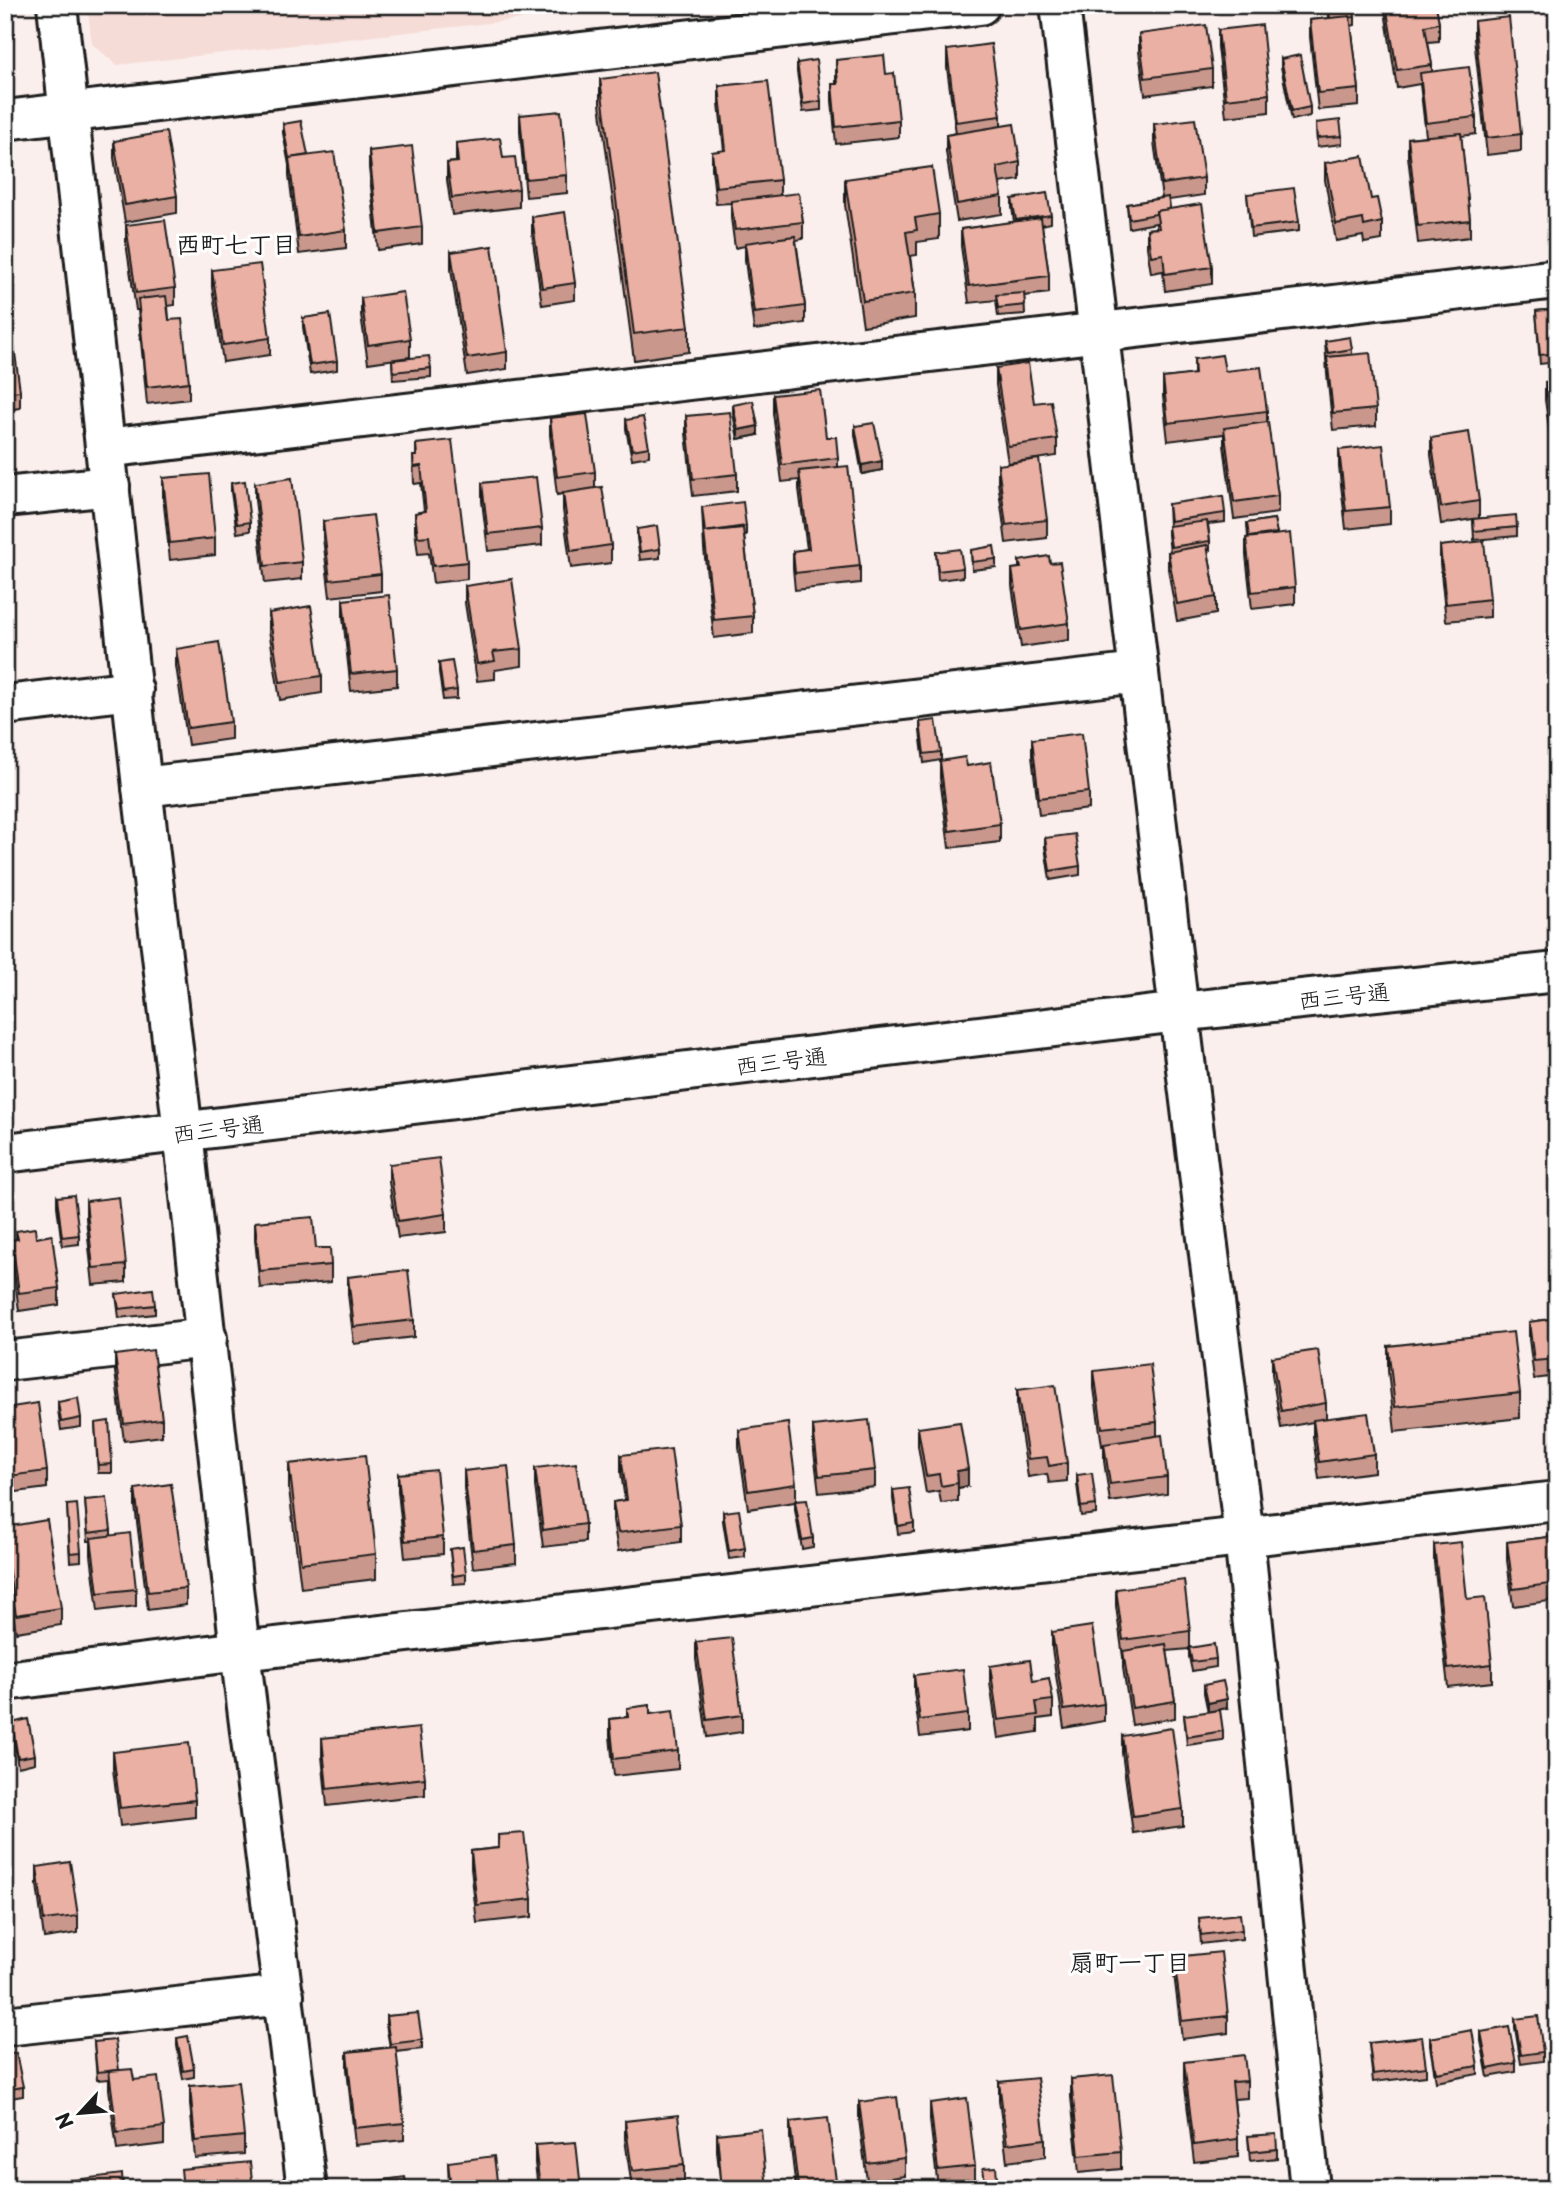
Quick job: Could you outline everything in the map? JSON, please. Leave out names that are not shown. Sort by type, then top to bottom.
[{"type":"street","points":[[57,5],[240,1651],[307,2189]]},
{"type":"street","points":[[5,120],[980,5]]},
{"type":"street","points":[[1060,5],[1244,1536],[1310,2189]]},
{"type":"street","points":[[105,447],[1557,279]]},
{"type":"street","points":[[5,497],[110,486]]},
{"type":"street","points":[[142,787],[1139,673]]},
{"type":"street","points":[[5,705],[133,690]]},
{"type":"street","name":"西三号通","points":[[5,1153],[1179,1012],[1557,972]]},
{"type":"street","points":[[5,1361],[207,1338]]},
{"type":"street","points":[[5,1681],[240,1651],[1557,1501]]},
{"type":"street","points":[[5,2026],[284,1995]]},
{"type":"shaded area","points":[[87,5],[648,5],[117,65],[92,44]]},
{"type":"building","points":[[1328,5],[1353,5],[1355,17],[1330,18]]},
{"type":"building","points":[[1386,5],[1436,5],[1439,23],[1425,26],[1432,65],[1397,70]]},
{"type":"building","points":[[1350,16],[1359,89],[1318,93],[1310,20]]},
{"type":"building","points":[[1509,17],[1521,134],[1487,138],[1474,21]]},
{"type":"building","points":[[1206,25],[1212,69],[1145,78],[1139,34]]},
{"type":"building","points":[[1262,25],[1269,94],[1226,99],[1218,30]]},
{"type":"building","points":[[991,44],[1001,116],[956,122],[947,50]]},
{"type":"building","points":[[884,55],[886,74],[894,73],[899,120],[836,127],[832,84],[838,84],[836,60]]},
{"type":"building","points":[[1300,55],[1310,107],[1292,111],[1281,59]]},
{"type":"building","points":[[816,60],[821,101],[803,104],[797,63]]},
{"type":"building","points":[[1469,67],[1476,117],[1426,123],[1420,73]]},
{"type":"building","points":[[655,72],[689,327],[634,334],[600,79]]},
{"type":"building","points":[[768,81],[780,180],[716,187],[712,152],[726,150],[719,86]]},
{"type":"building","points":[[561,111],[567,175],[526,179],[520,115]]},
{"type":"building","points":[[1195,119],[1204,178],[1162,184],[1154,124]]},
{"type":"building","points":[[1340,120],[1342,136],[1317,138],[1316,123]]},
{"type":"building","points":[[301,121],[308,155],[289,158],[283,124]]},
{"type":"building","points":[[1014,124],[1020,162],[997,167],[1002,196],[957,204],[946,135]]},
{"type":"building","points":[[166,132],[177,196],[125,205],[114,141]]},
{"type":"building","points":[[1461,133],[1470,220],[1418,226],[1408,138]]},
{"type":"building","points":[[500,138],[503,158],[515,157],[519,189],[452,198],[447,163],[458,162],[456,143]]},
{"type":"building","points":[[412,146],[422,227],[378,233],[369,151]]},
{"type":"building","points":[[334,152],[346,230],[299,237],[289,158]]},
{"type":"building","points":[[1363,156],[1371,199],[1377,198],[1382,222],[1364,226],[1363,219],[1336,224],[1325,163]]},
{"type":"building","points":[[932,167],[939,214],[915,218],[917,230],[906,232],[915,293],[863,301],[845,179]]},
{"type":"building","points":[[1557,167],[1557,202],[1551,168]]},
{"type":"building","points":[[1294,188],[1299,222],[1251,228],[1247,194]]},
{"type":"building","points":[[799,193],[803,222],[735,230],[731,201]]},
{"type":"building","points":[[1047,193],[1051,215],[1016,220],[1012,199]]},
{"type":"building","points":[[1168,197],[1170,209],[1129,219],[1127,204]]},
{"type":"building","points":[[1202,204],[1212,267],[1165,274],[1163,254],[1151,256],[1147,229],[1159,228],[1156,211]]},
{"type":"building","points":[[565,212],[575,283],[542,288],[532,217]]},
{"type":"building","points":[[1041,218],[1049,276],[969,286],[961,229]]},
{"type":"building","points":[[165,220],[175,288],[136,293],[126,225]]},
{"type":"building","points":[[795,236],[805,306],[754,313],[745,243]]},
{"type":"building","points":[[492,246],[507,352],[467,358],[451,252]]},
{"type":"building","points":[[260,264],[270,338],[223,345],[212,270]]},
{"type":"building","points":[[403,292],[410,339],[368,345],[361,298]]},
{"type":"building","points":[[1024,293],[1025,305],[998,308],[996,295]]},
{"type":"building","points":[[166,296],[169,320],[182,319],[189,382],[147,387],[138,299]]},
{"type":"building","points":[[1557,309],[1557,353],[1540,355],[1536,311]]},
{"type":"building","points":[[330,314],[337,361],[310,365],[303,318]]},
{"type":"building","points":[[11,323],[20,391],[5,393],[5,324]]},
{"type":"building","points":[[1350,337],[1352,349],[1328,353],[1325,341]]},
{"type":"building","points":[[1370,353],[1376,409],[1333,413],[1327,357]]},
{"type":"building","points":[[1222,355],[1225,371],[1261,367],[1267,411],[1168,423],[1163,378],[1195,374],[1194,359]]},
{"type":"building","points":[[429,356],[431,368],[393,372],[392,360]]},
{"type":"building","points":[[1028,363],[1034,403],[1051,401],[1057,439],[1008,446],[996,368]]},
{"type":"building","points":[[1557,381],[1557,446],[1554,446],[1545,382]]},
{"type":"building","points":[[820,390],[826,437],[836,437],[838,458],[782,465],[773,395]]},
{"type":"building","points":[[753,401],[758,426],[738,430],[733,405]]},
{"type":"building","points":[[730,412],[737,474],[693,479],[686,416]]},
{"type":"building","points":[[587,414],[595,472],[557,477],[550,418]]},
{"type":"building","points":[[643,417],[649,447],[632,450],[626,420]]},
{"type":"building","points":[[1268,422],[1278,496],[1234,502],[1224,428]]},
{"type":"building","points":[[874,423],[882,461],[862,465],[855,426]]},
{"type":"building","points":[[1469,432],[1479,501],[1441,507],[1431,438]]},
{"type":"building","points":[[452,440],[467,562],[433,566],[429,536],[418,537],[415,513],[426,511],[421,466],[414,467],[413,456],[417,456],[416,444]]},
{"type":"building","points":[[1383,445],[1390,507],[1346,511],[1339,450]]},
{"type":"building","points":[[1039,459],[1047,520],[1006,525],[998,465]]},
{"type":"building","points":[[848,466],[860,566],[795,573],[793,551],[809,549],[799,471]]},
{"type":"building","points":[[209,474],[215,538],[170,543],[163,478]]},
{"type":"building","points":[[536,477],[542,528],[488,534],[482,483]]},
{"type":"building","points":[[292,478],[302,562],[265,566],[255,483]]},
{"type":"building","points":[[245,481],[250,522],[237,524],[231,483]]},
{"type":"building","points":[[602,487],[611,545],[571,551],[563,493]]},
{"type":"building","points":[[1223,496],[1225,513],[1170,521],[1168,504]]},
{"type":"building","points":[[743,502],[746,526],[705,532],[702,507]]},
{"type":"building","points":[[373,515],[381,574],[330,580],[323,521]]},
{"type":"building","points":[[1516,515],[1517,527],[1474,531],[1473,519]]},
{"type":"building","points":[[1274,519],[1277,533],[1249,537],[1247,523]]},
{"type":"building","points":[[1207,521],[1210,541],[1171,547],[1168,526]]},
{"type":"building","points":[[657,526],[660,549],[640,552],[637,529]]},
{"type":"building","points":[[743,528],[753,616],[714,620],[704,532]]},
{"type":"building","points":[[1290,533],[1295,587],[1252,592],[1246,538]]},
{"type":"building","points":[[1484,541],[1490,599],[1446,604],[1440,546]]},
{"type":"building","points":[[1207,545],[1216,597],[1177,604],[1168,552]]},
{"type":"building","points":[[994,546],[996,559],[972,562],[971,550]]},
{"type":"building","points":[[960,549],[963,568],[938,571],[936,552]]},
{"type":"building","points":[[1049,556],[1050,563],[1060,562],[1069,623],[1021,630],[1012,569],[1021,568],[1019,561]]},
{"type":"building","points":[[512,579],[522,649],[493,652],[495,661],[477,664],[465,586]]},
{"type":"building","points":[[389,595],[397,669],[351,674],[343,600]]},
{"type":"building","points":[[311,606],[322,676],[280,682],[269,613]]},
{"type":"building","points":[[219,642],[231,722],[188,728],[176,649]]},
{"type":"building","points":[[452,661],[457,690],[443,692],[439,663]]},
{"type":"building","points":[[936,720],[941,752],[924,754],[920,722]]},
{"type":"building","points":[[1082,733],[1089,792],[1039,798],[1032,739]]},
{"type":"building","points":[[965,757],[967,766],[991,762],[1000,824],[949,831],[940,761]]},
{"type":"building","points":[[1075,834],[1080,866],[1050,871],[1045,838]]},
{"type":"building","points":[[439,1158],[446,1214],[398,1221],[389,1164]]},
{"type":"building","points":[[74,1195],[79,1235],[62,1237],[57,1197]]},
{"type":"building","points":[[119,1197],[126,1265],[93,1268],[86,1201]]},
{"type":"building","points":[[313,1217],[316,1248],[330,1248],[331,1265],[260,1271],[255,1222]]},
{"type":"building","points":[[35,1228],[36,1238],[52,1235],[59,1288],[19,1293],[12,1240],[18,1239],[16,1231]]},
{"type":"building","points":[[408,1270],[414,1320],[354,1327],[348,1277]]},
{"type":"building","points":[[153,1289],[155,1305],[119,1309],[116,1294]]},
{"type":"building","points":[[1557,1318],[1557,1359],[1534,1361],[1529,1322]]},
{"type":"building","points":[[1513,1332],[1520,1393],[1395,1407],[1388,1346]]},
{"type":"building","points":[[153,1350],[162,1419],[124,1424],[115,1355]]},
{"type":"building","points":[[1318,1350],[1326,1403],[1281,1411],[1272,1357]]},
{"type":"building","points":[[1150,1364],[1157,1422],[1102,1428],[1094,1371]]},
{"type":"building","points":[[1055,1385],[1067,1463],[1049,1466],[1047,1457],[1028,1459],[1017,1390]]},
{"type":"building","points":[[78,1398],[81,1418],[61,1422],[58,1402]]},
{"type":"building","points":[[38,1403],[47,1471],[9,1476],[5,1449],[5,1408]]},
{"type":"building","points":[[1368,1413],[1374,1454],[1319,1462],[1313,1420]]},
{"type":"building","points":[[869,1420],[875,1470],[819,1476],[813,1426]]},
{"type":"building","points":[[109,1421],[112,1464],[98,1465],[95,1423]]},
{"type":"building","points":[[960,1422],[968,1469],[957,1471],[958,1483],[941,1486],[939,1474],[926,1476],[918,1428]]},
{"type":"building","points":[[788,1423],[796,1484],[748,1491],[739,1430]]},
{"type":"building","points":[[1162,1435],[1167,1477],[1110,1484],[1104,1444]]},
{"type":"building","points":[[671,1449],[681,1525],[618,1533],[613,1502],[627,1500],[621,1455]]},
{"type":"building","points":[[365,1455],[376,1554],[301,1563],[289,1464]]},
{"type":"building","points":[[576,1463],[585,1524],[543,1530],[535,1468]]},
{"type":"building","points":[[508,1466],[516,1545],[473,1550],[464,1471]]},
{"type":"building","points":[[436,1470],[443,1537],[405,1541],[398,1474]]},
{"type":"building","points":[[1092,1473],[1096,1505],[1081,1507],[1077,1475]]},
{"type":"building","points":[[171,1484],[186,1588],[148,1592],[135,1489]]},
{"type":"building","points":[[909,1488],[914,1523],[898,1526],[893,1490]]},
{"type":"building","points":[[107,1498],[111,1530],[88,1533],[85,1500]]},
{"type":"building","points":[[807,1500],[813,1538],[802,1540],[795,1501]]},
{"type":"building","points":[[77,1504],[81,1552],[70,1553],[67,1505]]},
{"type":"building","points":[[739,1510],[745,1548],[729,1551],[723,1512]]},
{"type":"building","points":[[47,1520],[61,1608],[16,1615],[5,1549],[5,1527]]},
{"type":"building","points":[[130,1533],[136,1589],[98,1593],[91,1538]]},
{"type":"building","points":[[1557,1536],[1557,1583],[1513,1589],[1507,1542]]},
{"type":"building","points":[[1461,1542],[1467,1599],[1485,1597],[1492,1664],[1448,1669],[1434,1545]]},
{"type":"building","points":[[463,1547],[466,1574],[453,1576],[450,1549]]},
{"type":"building","points":[[1184,1580],[1190,1631],[1123,1640],[1116,1589]]},
{"type":"building","points":[[1092,1626],[1104,1704],[1064,1710],[1052,1632]]},
{"type":"building","points":[[732,1638],[742,1715],[707,1720],[696,1642]]},
{"type":"building","points":[[1166,1644],[1175,1701],[1132,1708],[1123,1651]]},
{"type":"building","points":[[1214,1644],[1216,1659],[1192,1662],[1189,1648]]},
{"type":"building","points":[[1030,1660],[1033,1681],[1049,1678],[1053,1700],[1036,1702],[1038,1715],[998,1720],[990,1666]]},
{"type":"building","points":[[963,1669],[968,1714],[920,1720],[914,1675]]},
{"type":"building","points":[[1223,1681],[1227,1699],[1208,1703],[1204,1685]]},
{"type":"building","points":[[650,1705],[650,1714],[673,1711],[678,1751],[614,1759],[610,1719],[628,1717],[627,1708]]},
{"type":"building","points":[[1220,1710],[1223,1731],[1187,1737],[1184,1715]]},
{"type":"building","points":[[28,1719],[35,1755],[18,1758],[12,1723]]},
{"type":"building","points":[[419,1728],[425,1778],[327,1789],[322,1738]]},
{"type":"building","points":[[1172,1728],[1183,1809],[1133,1816],[1122,1736]]},
{"type":"building","points":[[189,1743],[195,1800],[120,1808],[113,1752]]},
{"type":"building","points":[[524,1833],[532,1899],[477,1905],[471,1851],[499,1848],[498,1835]]},
{"type":"building","points":[[70,1862],[78,1916],[44,1920],[37,1867]]},
{"type":"building","points":[[1240,1914],[1242,1930],[1201,1935],[1199,1918]]},
{"type":"building","points":[[1221,1952],[1228,2016],[1182,2021],[1174,1957]]},
{"type":"building","points":[[418,2013],[422,2040],[390,2044],[386,2016]]},
{"type":"building","points":[[1538,2016],[1543,2052],[1521,2055],[1515,2019]]},
{"type":"building","points":[[1509,2027],[1516,2063],[1488,2069],[1481,2032]]},
{"type":"building","points":[[1472,2030],[1478,2066],[1436,2073],[1430,2038]]},
{"type":"building","points":[[188,2036],[194,2069],[183,2071],[177,2038]]},
{"type":"building","points":[[1422,2037],[1426,2067],[1373,2074],[1369,2043]]},
{"type":"building","points":[[115,2040],[119,2070],[97,2072],[94,2042]]},
{"type":"building","points":[[396,2047],[404,2123],[355,2128],[347,2052]]},
{"type":"building","points":[[16,2053],[23,2087],[5,2090],[5,2055]]},
{"type":"building","points":[[1244,2055],[1247,2081],[1232,2082],[1238,2139],[1194,2145],[1184,2062]]},
{"type":"building","points":[[132,2069],[134,2080],[158,2077],[164,2127],[117,2133],[109,2071]]},
{"type":"building","points":[[1113,2075],[1121,2152],[1079,2156],[1071,2079]]},
{"type":"building","points":[[1037,2078],[1045,2139],[1007,2144],[999,2082]]},
{"type":"building","points":[[238,2082],[244,2136],[195,2141],[190,2086]]},
{"type":"building","points":[[897,2097],[905,2158],[867,2163],[859,2102]]},
{"type":"building","points":[[967,2098],[975,2166],[938,2170],[930,2103]]},
{"type":"building","points":[[678,2115],[684,2165],[632,2171],[625,2121]]},
{"type":"building","points":[[828,2118],[836,2181],[798,2186],[790,2122]]},
{"type":"building","points":[[761,2129],[767,2189],[722,2189],[717,2134]]},
{"type":"building","points":[[5,2130],[9,2161],[5,2161]]},
{"type":"building","points":[[1276,2134],[1277,2149],[1250,2152],[1248,2136]]},
{"type":"building","points":[[576,2142],[581,2189],[540,2189],[535,2145]]},
{"type":"building","points":[[494,2156],[498,2189],[451,2189],[448,2162]]},
{"type":"building","points":[[250,2162],[253,2189],[183,2189],[181,2169]]},
{"type":"building","points":[[996,2167],[998,2189],[986,2189],[983,2168]]},
{"type":"building","points":[[122,2174],[123,2189],[66,2189],[65,2181]]},
{"type":"building","points":[[405,2177],[407,2189],[360,2189],[359,2183]]},
{"type":"building","points":[[1027,2180],[1028,2189],[1006,2189],[1005,2182]]},
{"type":"building","points":[[856,2185],[856,2189],[844,2189],[844,2186]]},
{"type":"district","name":"西町七丁目","points":[[236,243]]},
{"type":"district","name":"扇町一丁目","points":[[1130,1961]]}]
